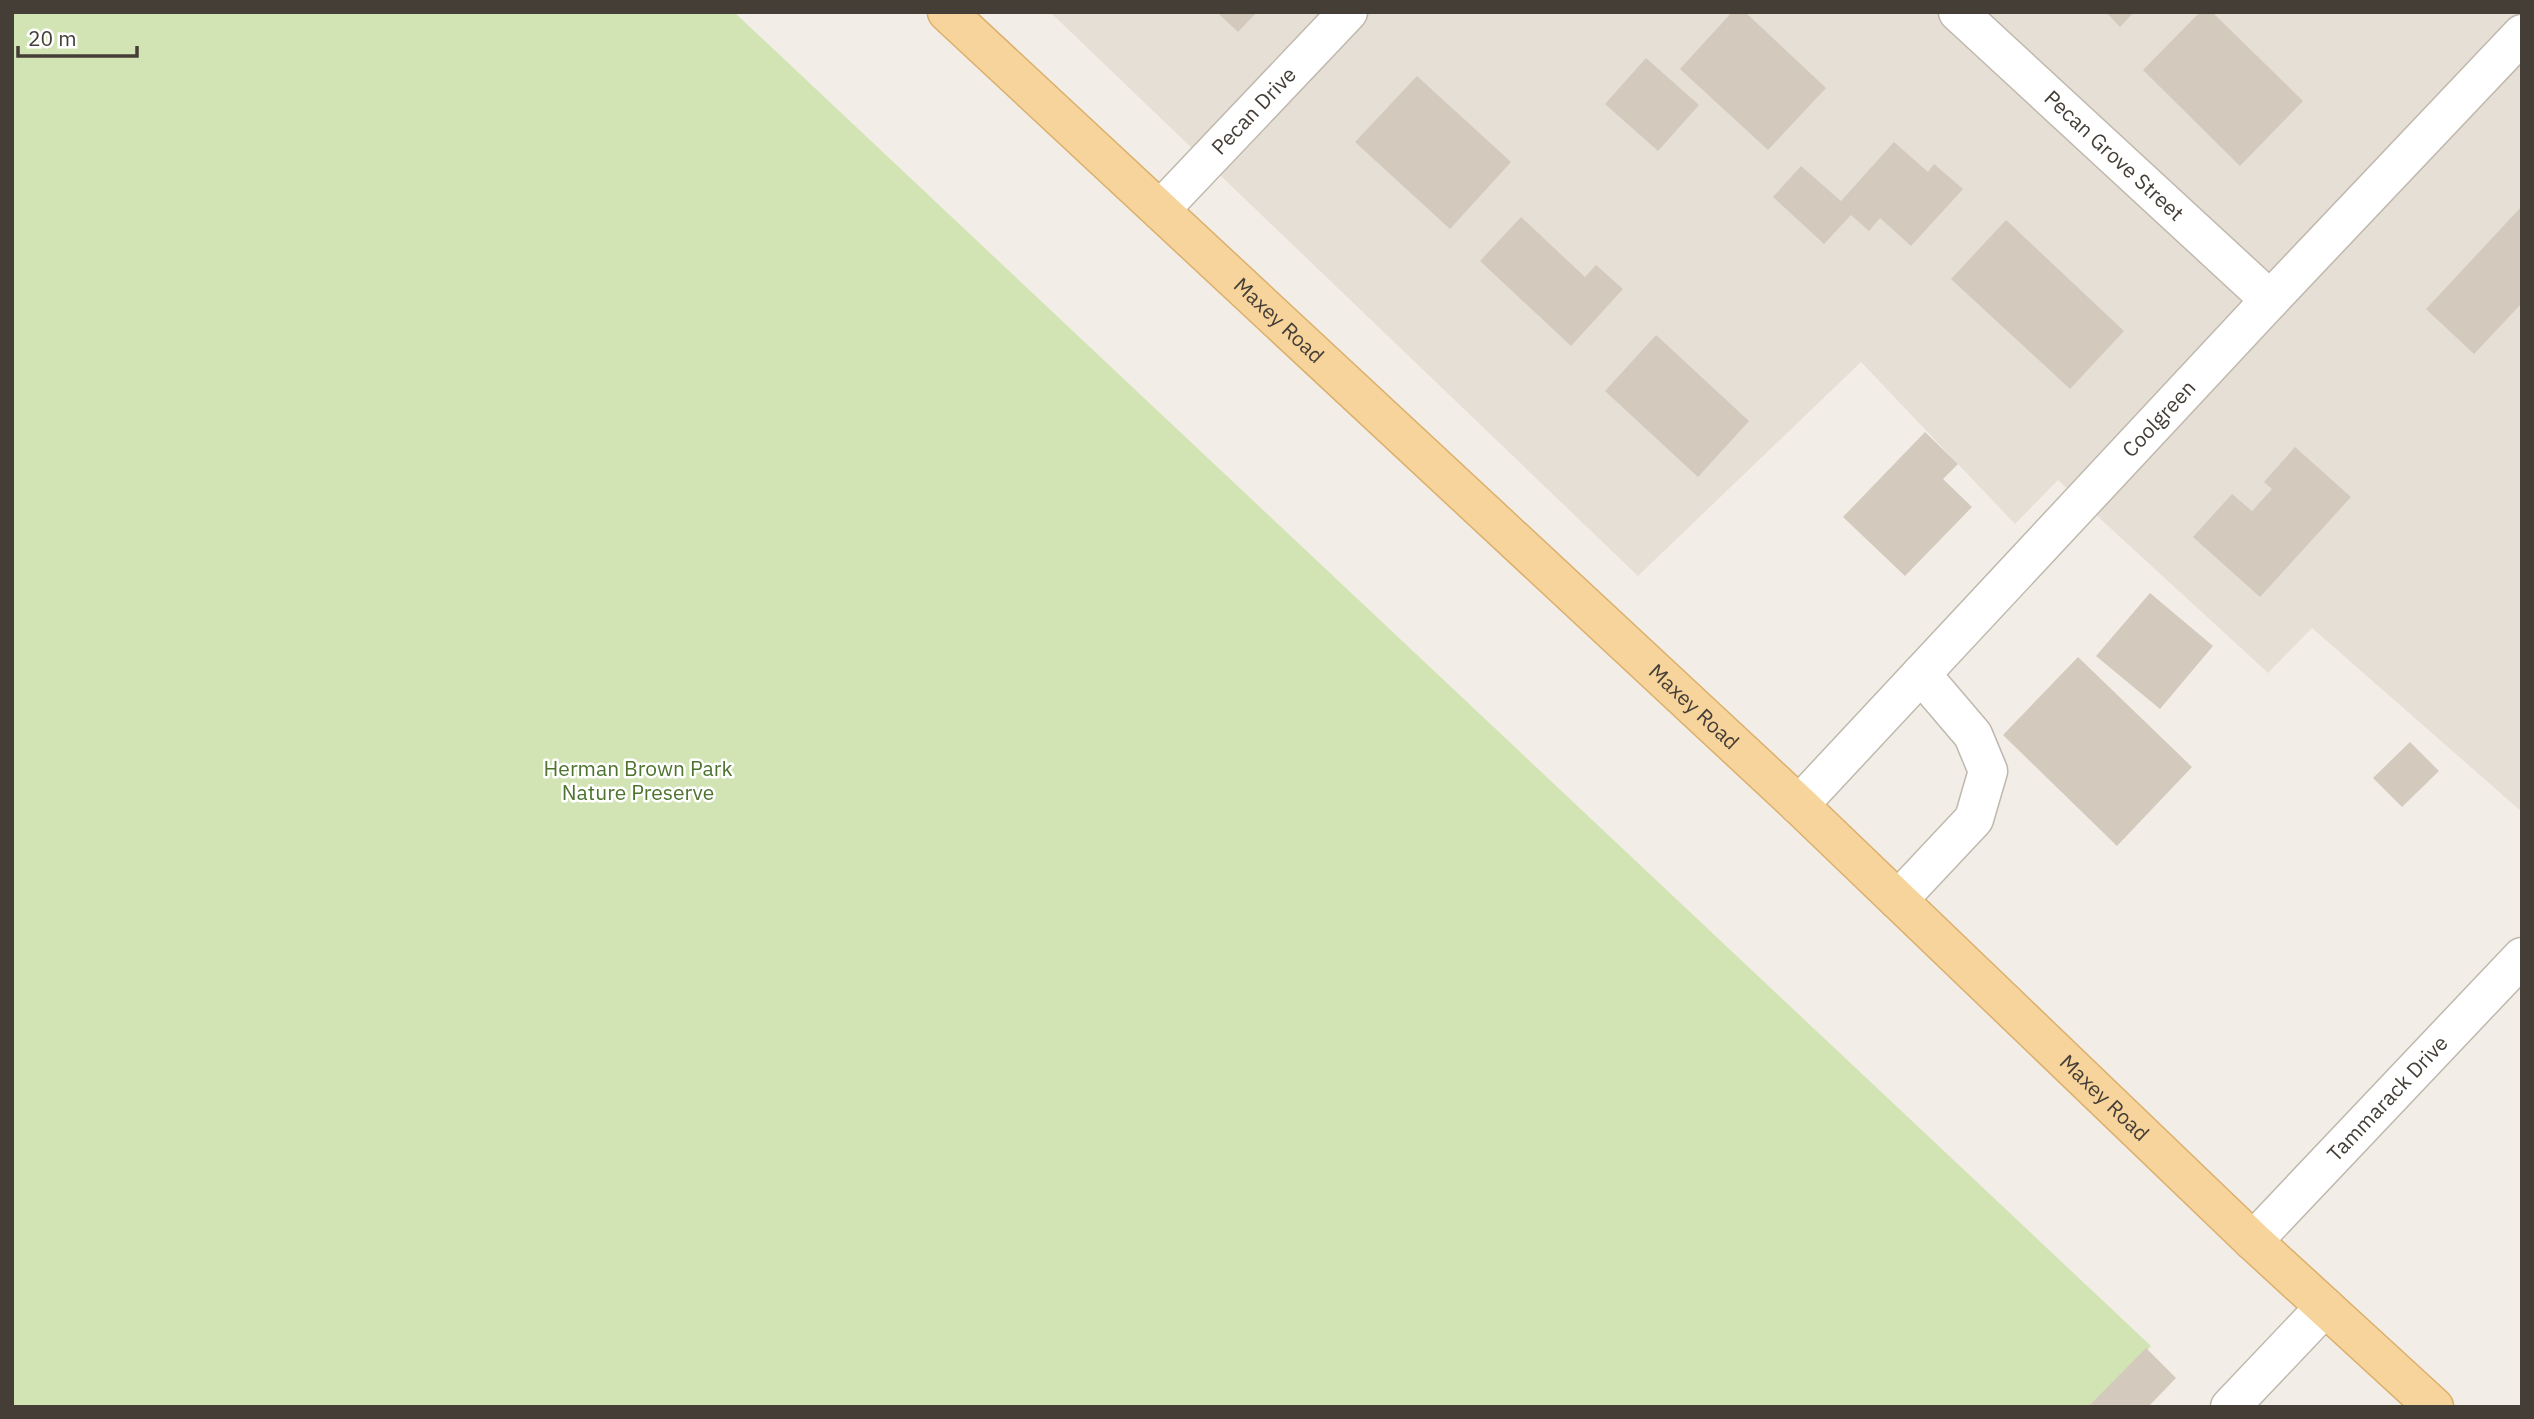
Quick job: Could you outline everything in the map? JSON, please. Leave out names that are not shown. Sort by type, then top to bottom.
[{"type":"main road","name":"Maxey Road","points":[[947,12],[1798,805],[2253,1241],[2434,1407]]},
{"type":"street","name":"Pecan Drive","points":[[1161,209],[1348,12]]},
{"type":"street","name":"Pecan Grove Street","points":[[1958,12],[2270,300]]},
{"type":"street","name":"Coolgreen","points":[[1798,805],[2522,34]]},
{"type":"street","points":[[1898,900],[1974,819],[1988,771],[1973,735],[1921,674]]},
{"type":"street","name":"Tammarack Drive","points":[[2253,1241],[2522,957]]},
{"type":"street","points":[[2230,1407],[2325,1307]]},
{"type":"shaded area","points":[[1050,12],[2522,12],[2522,812],[2312,628],[2268,673],[2058,480],[2015,524],[1861,362],[1638,576]]},
{"type":"green space","name":"Herman Brown Park Nature Preserve","points":[[12,12],[734,12],[2151,1346],[2094,1407],[12,1407]]},
{"type":"building","points":[[1217,12],[1257,12],[1238,32]]},
{"type":"building","points":[[1732,12],[1745,12],[1826,88],[1768,150],[1680,69]]},
{"type":"building","points":[[2106,12],[2134,12],[2120,27]]},
{"type":"building","points":[[2200,12],[2212,12],[2303,101],[2240,166],[2143,70]]},
{"type":"building","points":[[1646,58],[1699,105],[1658,151],[1605,104]]},
{"type":"building","points":[[1417,76],[1511,162],[1450,229],[1355,142]]},
{"type":"building","points":[[1894,142],[1928,172],[1934,164],[1963,189],[1911,246],[1880,218],[1869,231],[1851,215],[1824,244],[1773,197],[1801,166],[1841,201]]},
{"type":"building","points":[[2522,206],[2522,303],[2474,354],[2426,309]]},
{"type":"building","points":[[1521,217],[1585,277],[1596,265],[1623,289],[1571,346],[1480,261]]},
{"type":"building","points":[[2006,220],[2124,331],[2070,389],[1951,279]]},
{"type":"building","points":[[1656,335],[1749,421],[1698,477],[1605,391]]},
{"type":"building","points":[[1925,432],[1958,464],[1943,479],[1972,507],[1905,576],[1843,517]]},
{"type":"building","points":[[2295,447],[2351,497],[2260,597],[2193,537],[2232,494],[2252,511],[2272,489],[2264,482]]},
{"type":"building","points":[[2150,593],[2213,646],[2160,709],[2096,656]]},
{"type":"building","points":[[2078,657],[2192,767],[2117,846],[2003,735]]},
{"type":"building","points":[[2410,742],[2439,771],[2402,807],[2373,778]]},
{"type":"building","points":[[2146,1348],[2176,1378],[2148,1407],[2088,1407]]}]
